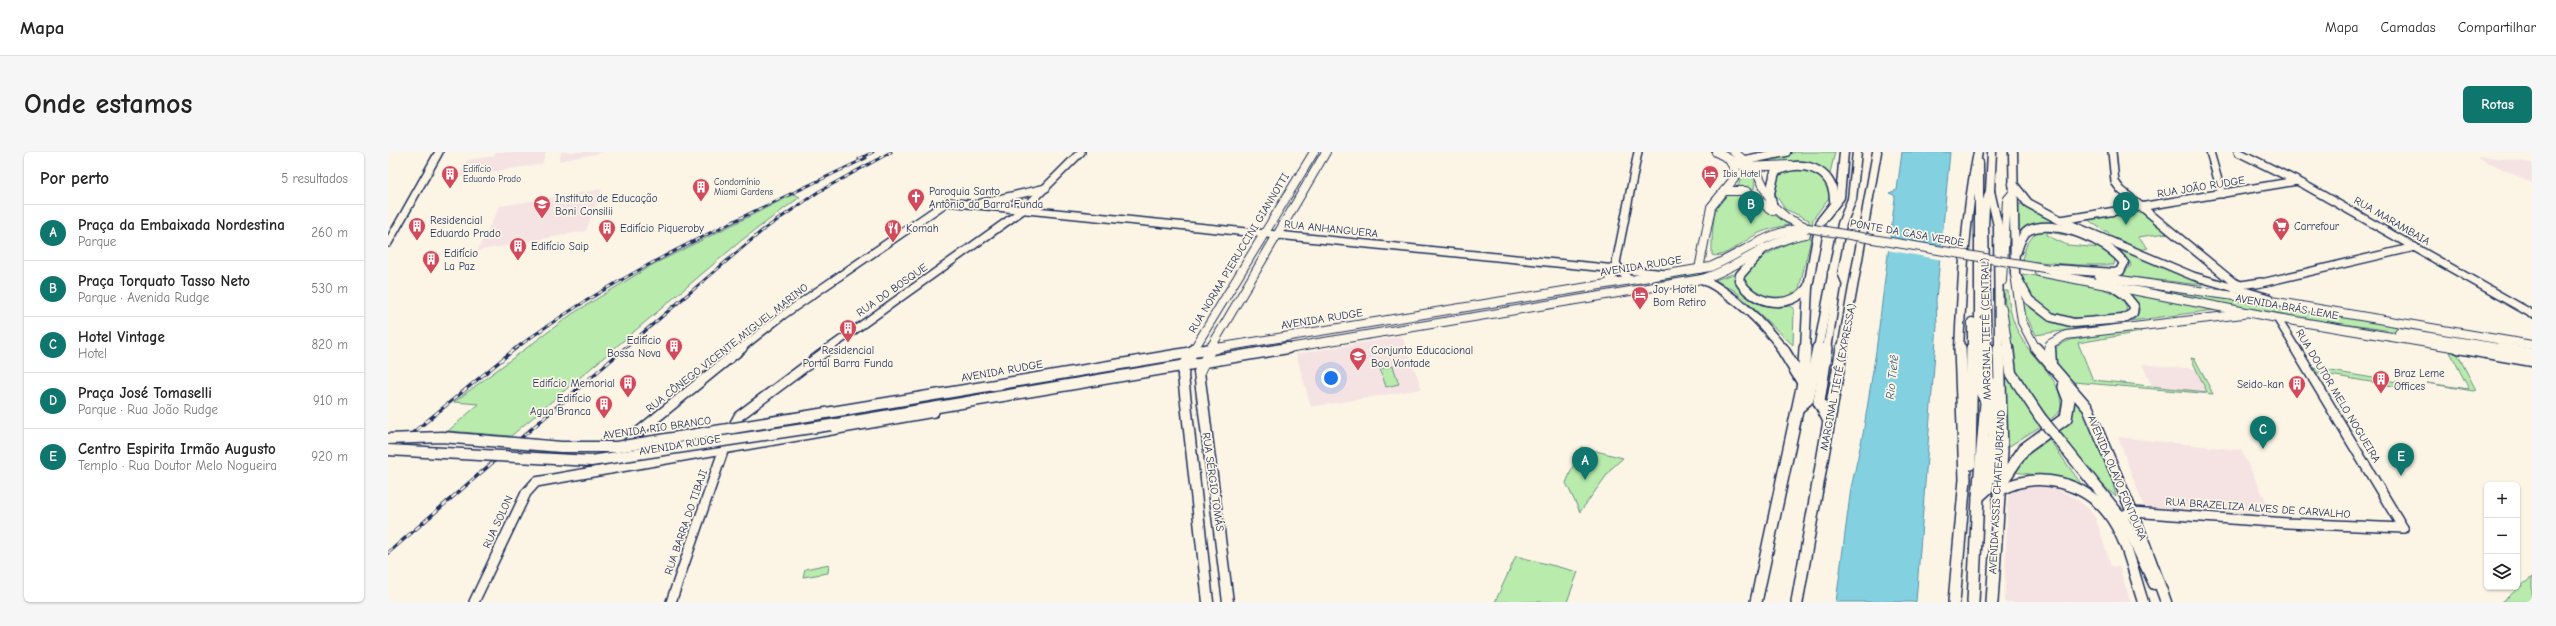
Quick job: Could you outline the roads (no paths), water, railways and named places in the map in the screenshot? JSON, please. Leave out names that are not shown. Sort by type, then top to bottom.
[{"type":"highway","points":[[1746,160],[1786,152]]},
{"type":"highway","points":[[1756,602],[1799,407],[1803,383],[1808,288],[1821,221],[1840,197],[1844,152]]},
{"type":"highway","points":[[1799,407],[1808,399],[1842,224],[1852,199],[1857,152]]},
{"type":"highway","name":"MARGINAL TIETÊ (EXPRESSA)","points":[[1797,602],[1852,301],[1877,152]]},
{"type":"highway","name":"MARGINAL TIETÊ (CENTRAL)","points":[[1973,602],[1978,497],[1987,403],[1988,378],[1984,227],[1985,207],[1990,191],[1992,152]]},
{"type":"highway","points":[[1990,170],[1996,164],[1999,152]]},
{"type":"highway","points":[[2013,152],[2012,194],[2015,274],[2023,291],[2035,306],[2051,316],[2074,323],[2123,319],[2133,313],[2134,306],[2131,300],[2111,285]]},
{"type":"highway","points":[[1978,156],[1980,167],[1976,237],[1980,389],[1987,403]]},
{"type":"highway","points":[[1954,602],[1964,479],[1960,325],[1966,223],[1973,169],[1978,156]]},
{"type":"highway","points":[[1772,205],[1770,193],[1775,172],[1783,168],[1802,166],[1819,171],[1831,182],[1835,194],[1832,208]]},
{"type":"highway","points":[[2012,182],[2028,203],[2060,220]]},
{"type":"highway","points":[[1978,497],[1987,489],[1994,435],[1994,371],[1998,358],[1998,244],[1994,201],[1990,191]]},
{"type":"highway","points":[[2015,257],[2021,240],[2029,230],[2044,226],[2071,231],[2108,247],[2122,258],[2124,263],[2120,271],[2115,273],[2052,269]]},
{"type":"highway","points":[[1764,248],[1758,257],[1741,271],[1739,280],[1744,289],[1765,300],[1782,302],[1797,299],[1808,288]]},
{"type":"highway","points":[[1829,421],[1819,402],[1837,285],[1832,273]]},
{"type":"highway","points":[[1702,279],[1722,288],[1772,335],[1787,353],[1803,383]]},
{"type":"highway","points":[[1964,479],[1969,466],[1972,442],[1972,304],[1977,300]]},
{"type":"highway","name":"AVENIDA ASSIS CHATEAUBRIAND","points":[[1992,602],[1992,572],[2002,430],[1998,358]]},
{"type":"highway","points":[[1999,489],[2010,467],[2024,449],[2066,418],[2069,400],[2064,387],[2065,383]]},
{"type":"main road","name":"RUA NORMA PIERUCCINI GIANNOTTI","points":[[1184,366],[1194,352],[1314,152]]},
{"type":"main road","name":"RUA NORMA PIERUCCINI GIANNOTTI","points":[[1202,363],[1326,152]]},
{"type":"main road","points":[[1716,152],[1741,166],[1802,166]]},
{"type":"main road","points":[[1734,152],[1753,167],[1760,176],[1766,194],[1772,205],[1787,219]]},
{"type":"main road","points":[[1699,269],[1708,216],[1717,197],[1738,174],[1735,167],[1729,160]]},
{"type":"main road","points":[[1723,191],[1745,190],[1787,219],[1807,230]]},
{"type":"main road","points":[[2012,194],[2007,200],[2003,240],[2002,305],[2006,347],[2016,382],[2040,417],[2101,494],[2117,518],[2160,596],[2166,602]]},
{"type":"main road","name":"AVENIDA RUDGE","points":[[832,412],[1699,269],[1726,261],[1776,232],[1807,230]]},
{"type":"main road","name":"AVENIDA RUDGE","points":[[831,425],[1702,279],[1728,271],[1784,237],[1807,230]]},
{"type":"main road","name":"PONTE DA CASA VERDE","points":[[1807,230],[2052,269]]},
{"type":"main road","name":"PONTE DA CASA VERDE","points":[[1807,230],[2039,272]]},
{"type":"main road","points":[[1608,283],[1617,267]]},
{"type":"main road","name":"AVENIDA BRÁS LEME","points":[[2052,269],[2300,306],[2532,345]]},
{"type":"main road","name":"AVENIDA BRÁS LEME","points":[[2039,272],[2278,318],[2334,326],[2532,362]]},
{"type":"main road","name":"AVENIDA OLAVO FONTOURA","points":[[2015,274],[2015,303],[2020,323],[2029,339],[2065,383],[2079,396],[2088,408],[2132,512],[2166,602]]},
{"type":"main road","points":[[1630,280],[1651,288]]},
{"type":"main road","points":[[2051,365],[2050,344],[2066,335],[2252,313]]},
{"type":"main road","points":[[2334,326],[2413,334],[2532,354]]},
{"type":"main road","name":"RUA SÉRGIO TOMÁS","points":[[1202,363],[1200,384],[1228,602]]},
{"type":"main road","name":"RUA SÉRGIO TOMÁS","points":[[1184,366],[1183,376],[1208,602]]},
{"type":"main road","name":"AVENIDA RIO BRANCO","points":[[388,439],[442,437],[561,447],[618,447],[832,412]]},
{"type":"main road","name":"AVENIDA RIO BRANCO","points":[[388,450],[591,462],[831,425]]},
{"type":"main road","name":"AVENIDA OLAVO FONTOURA","points":[[1999,489],[2013,481],[2038,478],[2061,484],[2087,496],[2117,518],[2143,602]]},
{"type":"main road","points":[[2087,496],[2094,497],[2088,479]]},
{"type":"main road","points":[[2101,494],[2132,512]]},
{"type":"street","points":[[388,243],[439,152]]},
{"type":"street","name":"RUA DO BOSQUE","points":[[724,450],[737,418],[751,404],[1024,210],[1081,152]]},
{"type":"street","points":[[1630,280],[1617,267],[1638,152]]},
{"type":"street","points":[[2112,152],[2116,184],[2217,271],[2233,282],[2243,285],[2261,282],[2415,247]]},
{"type":"street","points":[[2210,152],[2222,194]]},
{"type":"street","name":"RUA MARAMBAIA","points":[[2238,152],[2297,181],[2532,314]]},
{"type":"street","name":"RUA JOÃO RUDGE","points":[[2060,220],[2297,181]]},
{"type":"street","points":[[975,204],[1027,191],[1046,188]]},
{"type":"street","points":[[1027,191],[1037,192],[1037,197]]},
{"type":"street","name":"RUA ANHANGUERA","points":[[947,202],[1617,267],[1666,274]]},
{"type":"street","name":"RUA CÔNEGO VICENTE MIGUEL MARINO","points":[[610,469],[622,449],[636,434],[783,315],[947,202]]},
{"type":"street","points":[[2060,220],[2214,283],[2300,306]]},
{"type":"street","points":[[2204,291],[2214,283],[2218,276],[2217,271]]},
{"type":"street","points":[[2249,293],[2252,286],[2261,282]]},
{"type":"street","name":"RUA DOUTOR MELO NOGUEIRA","points":[[2278,318],[2403,528]]},
{"type":"street","name":"AVENIDA RUDGE","points":[[564,475],[724,450],[916,416],[963,403]]},
{"type":"street","name":"RUA BARRA DO TIBAJI","points":[[671,602],[724,450]]},
{"type":"street","name":"RUA SOLON","points":[[474,602],[528,488],[536,482],[564,475]]},
{"type":"street","name":"RUA BRAZELIZA ALVES DE CARVALHO","points":[[2117,518],[2132,512],[2286,523],[2403,528]]},
{"type":"water","name":"Rio Tietê","points":[[1902,152],[1950,152],[1936,300],[1937,326],[1916,602],[1836,602],[1851,488],[1863,434],[1876,351],[1895,198],[1894,195],[1889,193],[1897,190]]},
{"type":"railway","points":[[859,159],[873,152]]},
{"type":"railway","points":[[624,349],[763,230],[818,192],[891,152]]},
{"type":"railway","points":[[515,349],[556,320],[641,269],[730,223],[866,158]]},
{"type":"railway","points":[[388,453],[516,348]]},
{"type":"railway","points":[[388,553],[625,348]]},
{"type":"place","name":"Edifício Eduardo Prado","points":[[450,189]]},
{"type":"place","name":"Ibis Hotel","points":[[1710,189]]},
{"type":"place","name":"Condomínio Miami Gardens","points":[[701,202]]},
{"type":"place","name":"Paroquia Santo Antônio da Barra Funda","points":[[916,212]]},
{"type":"place","name":"Instituto de Educação Boni Consilii","points":[[542,219]]},
{"type":"place","name":"Praça Torquato Tasso Neto","points":[[1751,224]]},
{"type":"place","name":"Praça José Tomaselli","points":[[2126,225]]},
{"type":"place","name":"Residencial Eduardo Prado","points":[[417,241]]},
{"type":"place","name":"Carrefour","points":[[2281,241]]},
{"type":"place","name":"Edifício Piqueroby","points":[[607,243]]},
{"type":"place","name":"Komah","points":[[893,243]]},
{"type":"place","name":"Edifício Saip","points":[[518,261]]},
{"type":"place","name":"Edifício La Paz","points":[[431,274]]},
{"type":"place","name":"Joy Hotel Bom Retiro","points":[[1640,310]]},
{"type":"place","name":"Residencial Portal Barra Funda","points":[[848,343]]},
{"type":"place","name":"Edifício Bossa Nova","points":[[674,361]]},
{"type":"place","name":"Conjunto Educacional Boa Vontade","points":[[1358,371]]},
{"type":"place","name":"Braz Leme Offices","points":[[2381,394]]},
{"type":"place","name":"Edifício Memorial","points":[[628,398]]},
{"type":"place","name":"Seido-kan","points":[[2297,399]]},
{"type":"place","name":"Edifício Agua Branca","points":[[604,419]]},
{"type":"place","name":"Hotel Vintage","points":[[2263,449]]},
{"type":"place","name":"Centro Espirita Irmão Augusto","points":[[2401,476]]},
{"type":"place","name":"Praça da Embaixada Nordestina","points":[[1585,480]]}]
